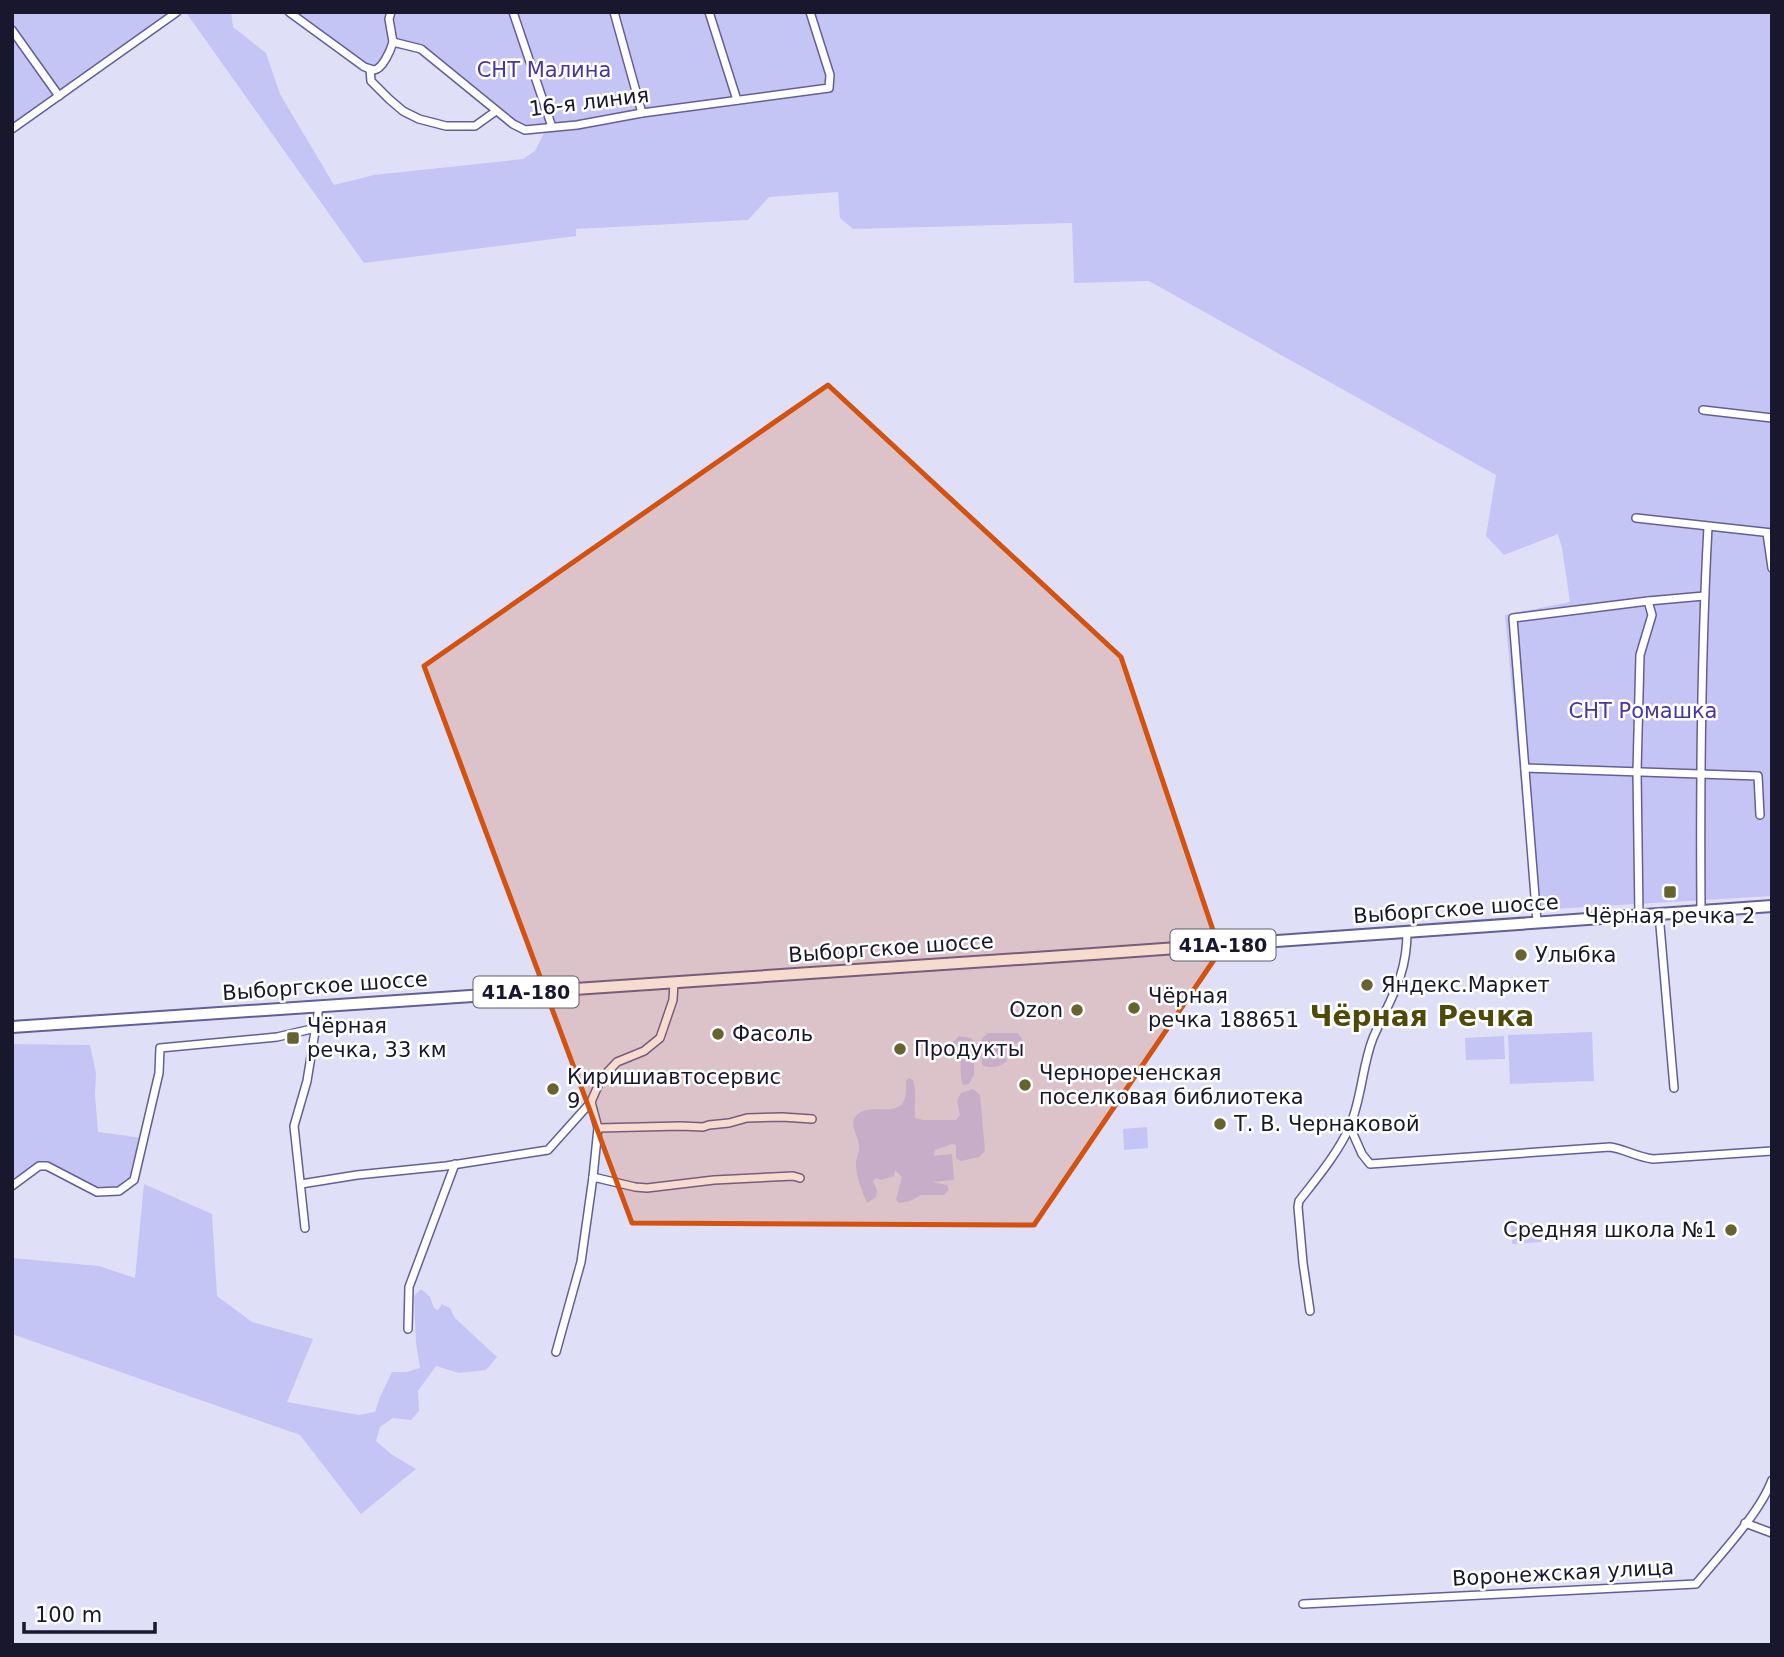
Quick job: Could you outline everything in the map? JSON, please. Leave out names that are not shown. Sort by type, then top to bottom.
[{"type":"main road","name":"Выборгское шоссе","points":[[12,1027],[1772,906]]},
{"type":"street","points":[[12,129],[177,12]]},
{"type":"street","points":[[289,12],[363,66],[374,70],[379,68],[391,49],[391,12]]},
{"type":"street","points":[[513,12],[552,127]]},
{"type":"street","points":[[614,12],[642,113]]},
{"type":"street","points":[[709,12],[737,100]]},
{"type":"street","name":"16-я линия","points":[[393,42],[421,49],[496,111],[525,130],[577,125],[642,113],[829,88],[830,75],[810,12]]},
{"type":"street","points":[[12,30],[59,96]]},
{"type":"street","points":[[370,69],[371,80],[389,99],[403,111],[419,119],[446,126],[475,126],[496,111]]},
{"type":"street","points":[[1703,411],[1772,418]]},
{"type":"street","points":[[1636,519],[1769,533],[1772,568]]},
{"type":"street","points":[[1701,911],[1700,774],[1708,527]]},
{"type":"street","points":[[1537,922],[1513,618],[1704,596]]},
{"type":"street","points":[[1639,916],[1637,772],[1640,655],[1652,615],[1648,601]]},
{"type":"street","points":[[1525,768],[1758,776],[1760,815]]},
{"type":"street","points":[[1659,914],[1674,1088]]},
{"type":"street","points":[[1310,1311],[1303,1263],[1299,1201],[1350,1127],[1364,1064],[1401,977],[1407,948],[1407,932]]},
{"type":"street","points":[[301,1184],[548,1150],[591,1102],[601,1079],[618,1062],[644,1051],[660,1038],[673,1000],[674,982]]},
{"type":"street","points":[[305,1228],[294,1126],[307,1081],[319,1007]]},
{"type":"street","points":[[12,1186],[39,1166],[47,1166],[97,1192],[119,1191],[134,1180],[159,1073],[160,1048],[277,1037],[316,1028]]},
{"type":"street","points":[[556,1352],[582,1262],[598,1128],[591,1102]]},
{"type":"street","points":[[598,1128],[703,1127],[747,1118],[812,1119]]},
{"type":"street","points":[[1350,1127],[1362,1154],[1370,1164],[1610,1147],[1653,1159],[1772,1151]]},
{"type":"street","points":[[408,1329],[410,1287],[455,1164]]},
{"type":"street","points":[[593,1177],[647,1188],[727,1179],[800,1178]]},
{"type":"street","name":"Воронежская улица","points":[[1303,1604],[1696,1584],[1768,1492],[1772,1480]]},
{"type":"street","points":[[1745,1523],[1772,1533]]},
{"type":"highlighted area","points":[[828,385],[1121,657],[1220,951],[1034,1225],[632,1223],[424,666]]},
{"type":"green space","points":[[12,12],[177,12],[12,129]]},
{"type":"green space","points":[[188,12],[231,12],[233,27],[266,53],[280,94],[334,185],[374,175],[523,159],[535,151],[546,129],[525,130],[421,49],[391,49],[374,70],[289,12],[1772,12],[1772,896],[1536,910],[1505,615],[1570,602],[1558,534],[1504,555],[1486,536],[1496,475],[1149,281],[1074,283],[1072,223],[853,229],[840,218],[838,192],[769,197],[748,220],[576,229],[576,236],[364,263]]},
{"type":"green space","points":[[1592,1032],[1594,1081],[1510,1084],[1508,1035]]},
{"type":"green space","points":[[987,1033],[1018,1033],[1022,1039],[1021,1043],[1006,1044],[1003,1047],[1007,1061],[1005,1063],[988,1067],[982,1065],[981,1040]]},
{"type":"green space","points":[[959,1036],[971,1038],[974,1042],[974,1075],[969,1084],[963,1085],[960,1054],[952,1043]]},
{"type":"green space","points":[[1504,1036],[1505,1059],[1466,1060],[1465,1038]]},
{"type":"green space","points":[[12,1044],[90,1045],[96,1073],[98,1132],[143,1138],[134,1180],[119,1191],[97,1192],[39,1166],[12,1186]]},
{"type":"green space","points":[[909,1078],[914,1085],[915,1118],[923,1120],[956,1120],[960,1115],[957,1101],[961,1093],[973,1089],[980,1095],[985,1151],[979,1157],[961,1161],[956,1158],[956,1145],[935,1150],[934,1156],[952,1154],[954,1180],[932,1182],[947,1185],[949,1190],[944,1195],[921,1195],[899,1203],[896,1200],[902,1177],[895,1170],[894,1176],[881,1180],[876,1178],[873,1181],[877,1190],[876,1197],[867,1203],[857,1172],[859,1147],[853,1126],[854,1118],[872,1109],[896,1108],[906,1095],[906,1081]]},
{"type":"green space","points":[[1147,1127],[1148,1148],[1124,1150],[1123,1129]]},
{"type":"green space","points":[[144,1184],[212,1214],[217,1296],[252,1322],[313,1339],[287,1402],[359,1415],[375,1412],[392,1372],[420,1368],[414,1296],[421,1289],[430,1297],[434,1308],[438,1310],[442,1304],[450,1308],[455,1318],[497,1357],[486,1370],[459,1373],[436,1366],[418,1391],[419,1411],[411,1420],[393,1418],[380,1427],[376,1441],[416,1469],[361,1514],[300,1435],[12,1334],[12,1258],[99,1266],[135,1278]]},
{"type":"green space","points":[[1540,1223],[1541,1242],[1512,1244],[1511,1224]]},
{"type":"place","name":"Чёрная речка 2","points":[[1670,892]]},
{"type":"place","name":"Улыбка","points":[[1521,955]]},
{"type":"place","name":"Яндекс.Маркет","points":[[1367,985]]},
{"type":"place","name":"Чёрная речка 188651","points":[[1134,1008]]},
{"type":"place","name":"Ozon","points":[[1077,1010]]},
{"type":"place","name":"Фасоль","points":[[718,1034]]},
{"type":"place","name":"Чёрная речка, 33 км","points":[[293,1038]]},
{"type":"place","name":"Продукты","points":[[900,1049]]},
{"type":"place","name":"Чернореченская поселковая библиотека","points":[[1025,1085]]},
{"type":"place","name":"Киришиавтосервис 9","points":[[553,1089]]},
{"type":"place","name":"Т. В. Чернаковой","points":[[1220,1124]]},
{"type":"place","name":"Средняя школа №1","points":[[1731,1230]]},
{"type":"district","name":"Чёрная Речка","points":[[1422,1016]]},
{"type":"park label","name":"СНТ Малина","points":[[544,70]]},
{"type":"park label","name":"СНТ Ромашка","points":[[1643,711]]}]
